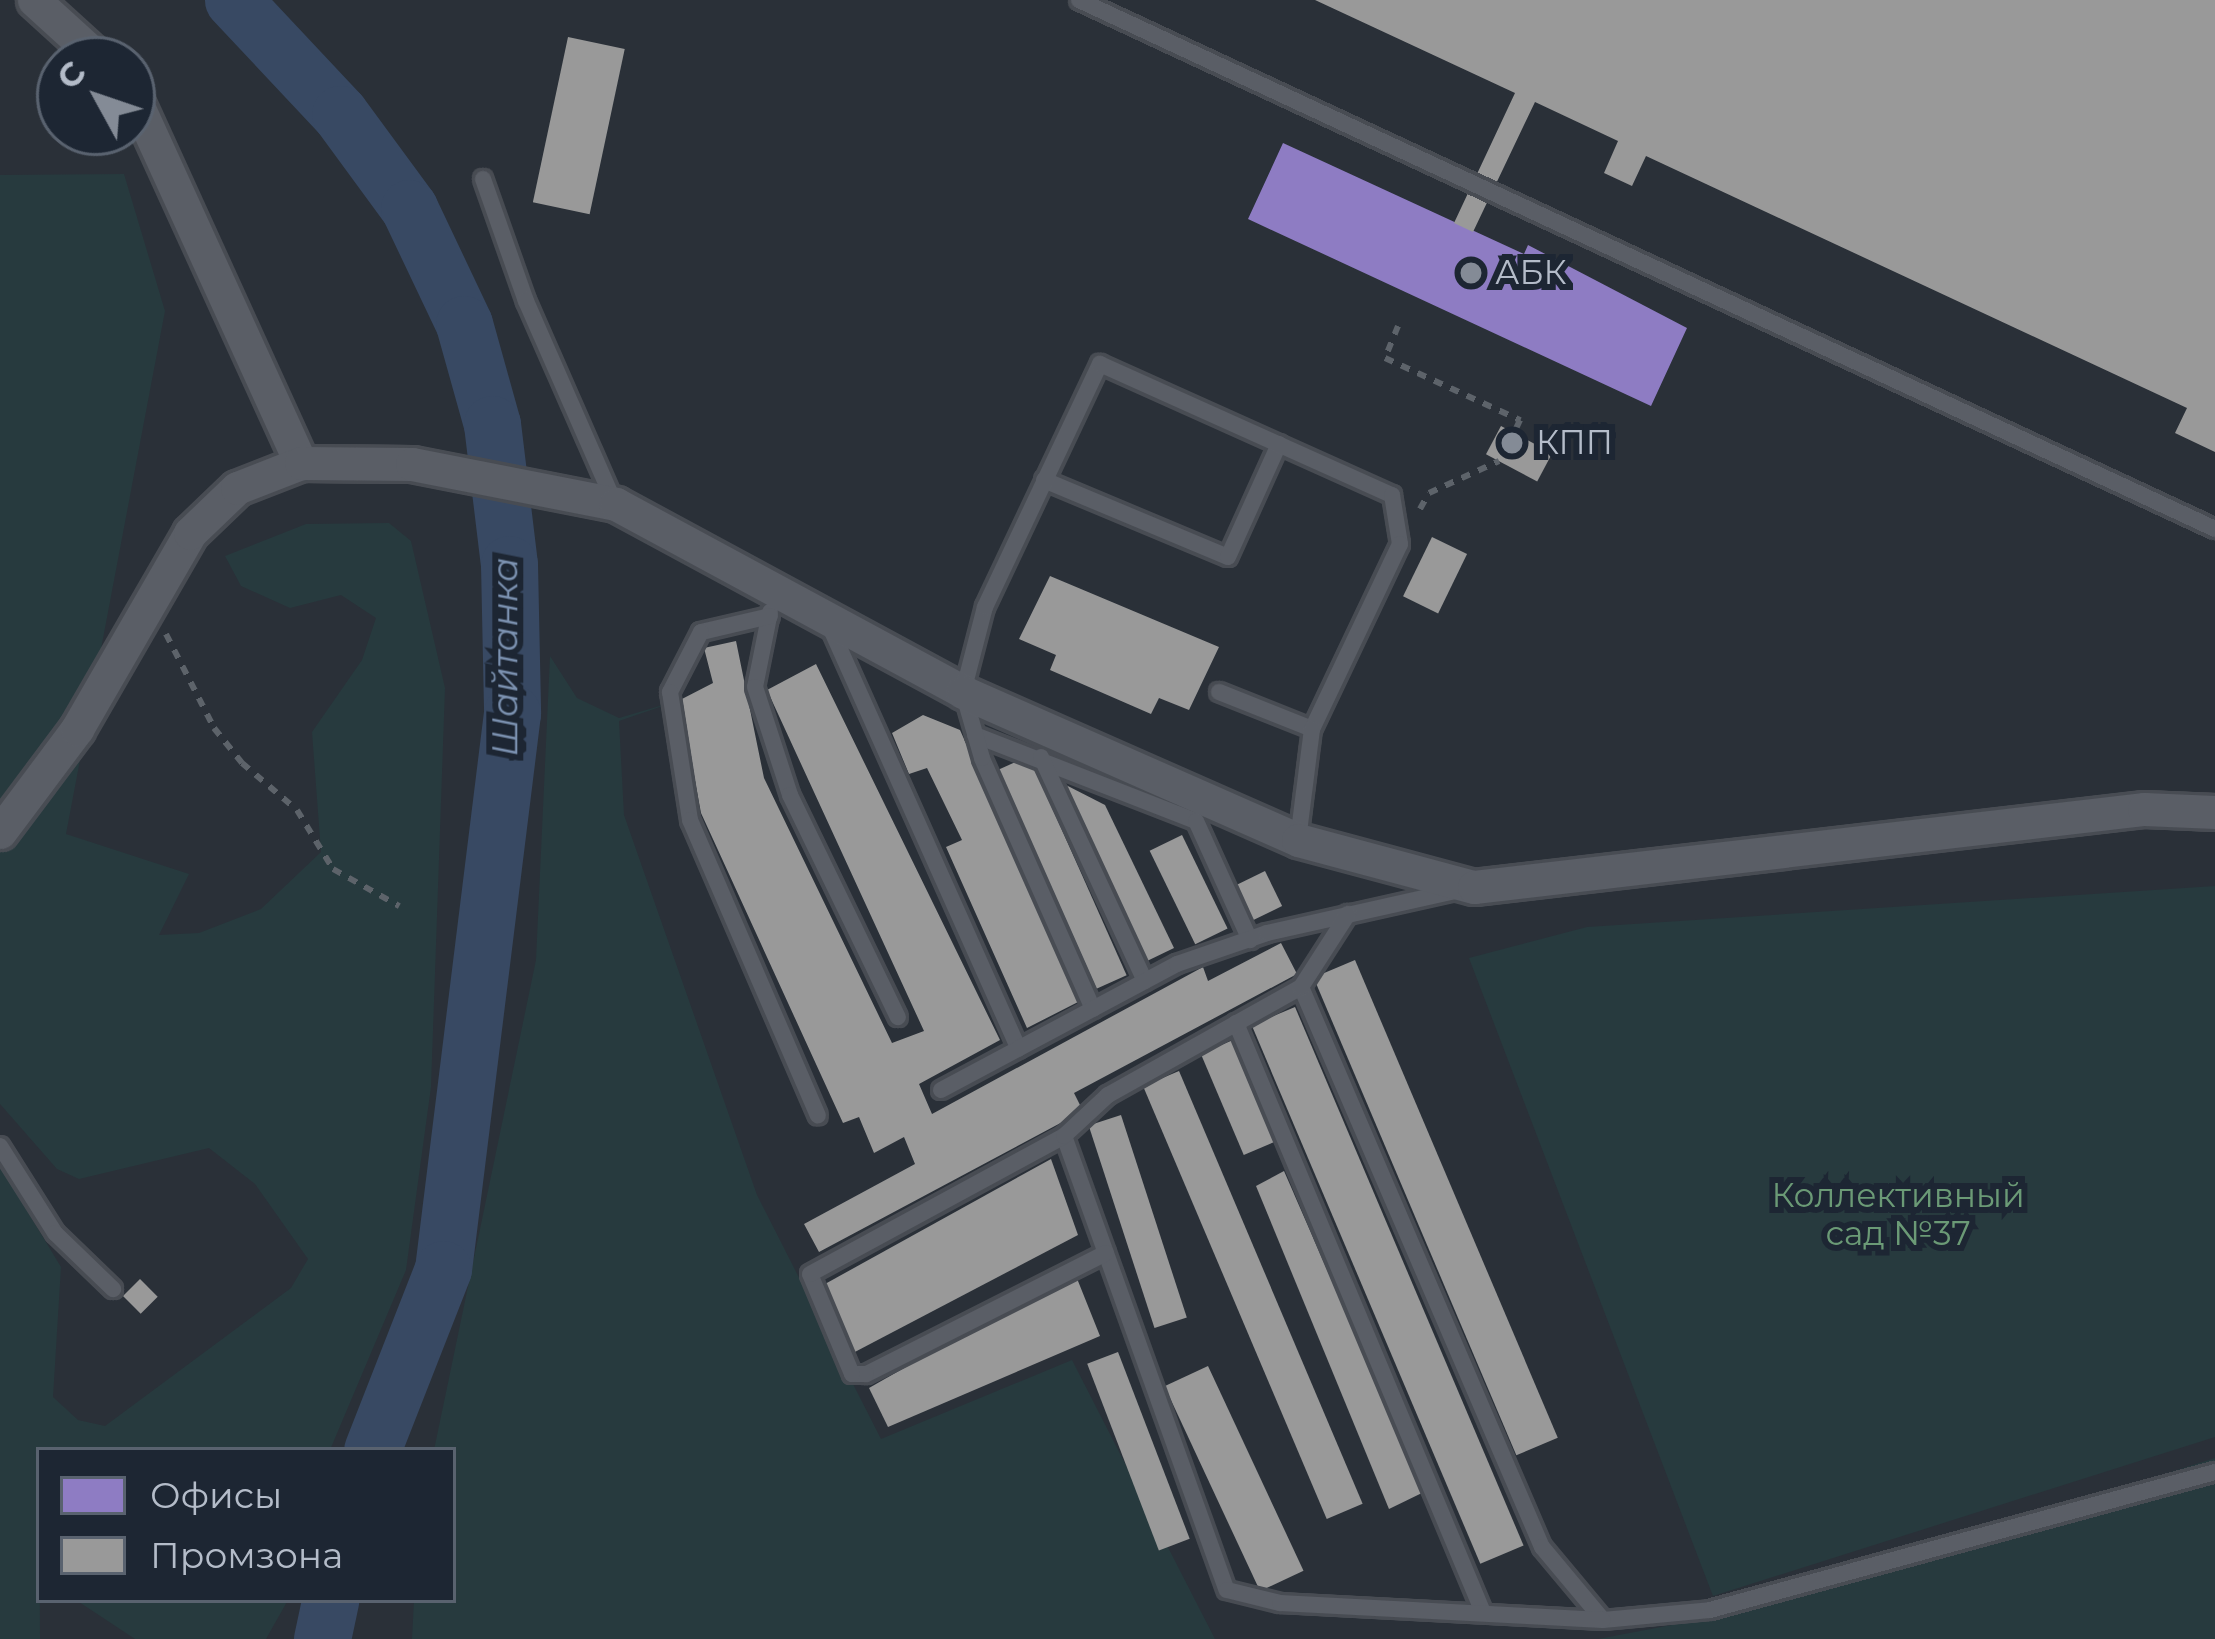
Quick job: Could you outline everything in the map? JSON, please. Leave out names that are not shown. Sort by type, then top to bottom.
[{"type":"street","points":[[34,0],[74,36]]},
{"type":"street","points":[[156,145],[302,463]]},
{"type":"street","points":[[0,832],[76,729],[190,532],[237,488],[302,463],[412,464],[616,504],[772,605],[830,627],[963,692],[1298,840],[1474,887],[2144,809],[2215,812]]},
{"type":"lane","points":[[1079,0],[2215,529]]},
{"type":"lane","points":[[483,178],[526,302],[616,504]]},
{"type":"lane","points":[[1093,1009],[975,735],[963,692],[985,607],[1100,364],[1392,495],[1400,544],[1312,729],[1298,840]]},
{"type":"lane","points":[[1044,480],[1228,557],[1280,444]]},
{"type":"lane","points":[[772,605],[755,688],[790,795],[898,1017]]},
{"type":"lane","points":[[772,605],[701,632],[670,692],[690,820],[818,1117]]},
{"type":"lane","points":[[830,627],[1018,1049]]},
{"type":"lane","points":[[1219,692],[1312,729]]},
{"type":"lane","points":[[975,735],[1196,820],[1250,940]]},
{"type":"lane","points":[[1041,757],[1144,981]]},
{"type":"lane","points":[[941,1090],[1144,981],[1250,940],[1474,887]]},
{"type":"lane","points":[[1106,1253],[866,1374],[852,1374],[809,1274],[1064,1136],[1108,1095],[1301,987],[1348,914]]},
{"type":"lane","points":[[1301,987],[1542,1547],[1603,1620]]},
{"type":"lane","points":[[1236,1024],[1482,1610]]},
{"type":"lane","points":[[1064,1136],[1228,1589],[1280,1603],[1482,1610],[1603,1620],[1710,1610],[2215,1472]]},
{"type":"lane","points":[[0,1146],[55,1233],[113,1289]]},
{"type":"path","points":[[1398,326],[1385,358],[1520,420],[1514,433]]},
{"type":"path","points":[[1400,544],[1429,493],[1499,460]]},
{"type":"path","points":[[152,591],[214,728],[297,810],[333,869],[399,906]]},
{"type":"green space","points":[[124,174],[165,311],[66,834],[189,874],[159,935],[199,933],[261,909],[321,852],[312,732],[362,660],[376,618],[341,595],[290,608],[241,586],[225,556],[306,524],[389,523],[411,541],[445,688],[431,1087],[406,1270],[331,1447],[36,1447],[40,1639],[0,1639],[0,1166],[61,1267],[53,1397],[78,1420],[105,1426],[291,1288],[308,1259],[255,1184],[209,1148],[79,1179],[57,1169],[0,1104],[0,175]]},
{"type":"green space","points":[[550,656],[577,698],[619,718],[680,700],[619,721],[624,815],[757,1195],[881,1439],[1072,1360],[1215,1639],[412,1639],[414,1603],[456,1603],[456,1447],[435,1447],[536,960]]},
{"type":"green space","name":"Коллективный сад №37","points":[[2215,886],[2215,1437],[1713,1596],[1469,958],[1587,927]]},
{"type":"green space","points":[[2215,1458],[2215,1639],[1598,1639],[1719,1616]]},
{"type":"green space","points":[[81,1603],[286,1603],[266,1639],[135,1639]]},
{"type":"building: Офисы","name":"АБК","points":[[1283,143],[1524,254],[1528,245],[1687,328],[1651,406],[1248,219]]},
{"type":"building: Промзона","points":[[1315,0],[2215,0],[2215,452],[2175,433],[2187,408],[1646,156],[1632,186],[1604,173],[1618,141],[1535,102],[1473,232],[1454,223],[1515,93]]},
{"type":"building: Промзона","points":[[568,37],[625,49],[590,214],[533,202]]},
{"type":"building: Промзона","name":"КПП","points":[[1501,426],[1552,453],[1537,481],[1486,454]]},
{"type":"building: Промзона","points":[[1432,537],[1467,554],[1438,613],[1403,596]]},
{"type":"building: Промзона","points":[[1050,576],[1219,647],[1189,710],[1159,698],[1151,714],[1050,670],[1056,655],[1019,639]]},
{"type":"building: Промзона","points":[[736,641],[764,778],[892,1043],[924,1031],[767,690],[816,664],[1000,1040],[919,1084],[932,1114],[1203,967],[1208,981],[1281,943],[1297,974],[1074,1093],[1083,1111],[819,1252],[804,1224],[915,1164],[904,1137],[874,1153],[859,1117],[843,1123],[701,813],[680,700],[713,683],[704,648]]},
{"type":"building: Промзона","points":[[923,715],[960,730],[1080,1001],[1027,1028],[946,847],[962,840],[927,768],[909,774],[892,733]]},
{"type":"building: Промзона","points":[[1029,756],[1127,975],[1096,989],[999,769]]},
{"type":"building: Промзона","points":[[1060,782],[1105,805],[1174,948],[1145,962]]},
{"type":"building: Промзона","points":[[1182,835],[1228,928],[1195,944],[1150,851]]},
{"type":"building: Промзона","points":[[1265,871],[1282,906],[1252,921],[1235,885]]},
{"type":"building: Промзона","points":[[1355,960],[1558,1438],[1516,1455],[1314,978]]},
{"type":"building: Промзона","points":[[1295,1007],[1524,1545],[1480,1564],[1252,1025]]},
{"type":"building: Промзона","points":[[1233,1040],[1276,1141],[1244,1155],[1201,1054]]},
{"type":"building: Промзона","points":[[1179,1071],[1363,1504],[1327,1519],[1143,1086]]},
{"type":"building: Промзона","points":[[1121,1115],[1187,1318],[1154,1328],[1089,1126]]},
{"type":"building: Промзона","points":[[1051,1159],[1078,1235],[851,1354],[825,1284]]},
{"type":"building: Промзона","points":[[1284,1171],[1424,1492],[1389,1509],[1256,1186]]},
{"type":"building: Промзона","points":[[1074,1271],[1100,1336],[888,1427],[869,1388]]},
{"type":"building: Промзона","points":[[140,1279],[158,1297],[141,1314],[123,1296]]},
{"type":"building: Промзона","points":[[1118,1352],[1190,1539],[1159,1551],[1087,1364]]},
{"type":"building: Промзона","points":[[1208,1366],[1304,1571],[1260,1591],[1164,1386]]},
{"type":"waterway","name":"Шайтанка","points":[[233,0],[340,114],[409,208],[464,324],[492,424],[509,564],[512,713],[443,1269],[373,1447]]},
{"type":"waterway","name":"Шайтанка","points":[[322,1639],[329,1603]]},
{"type":"place","name":"АБК","points":[[1471,273]]},
{"type":"place","name":"КПП","points":[[1512,443]]}]
